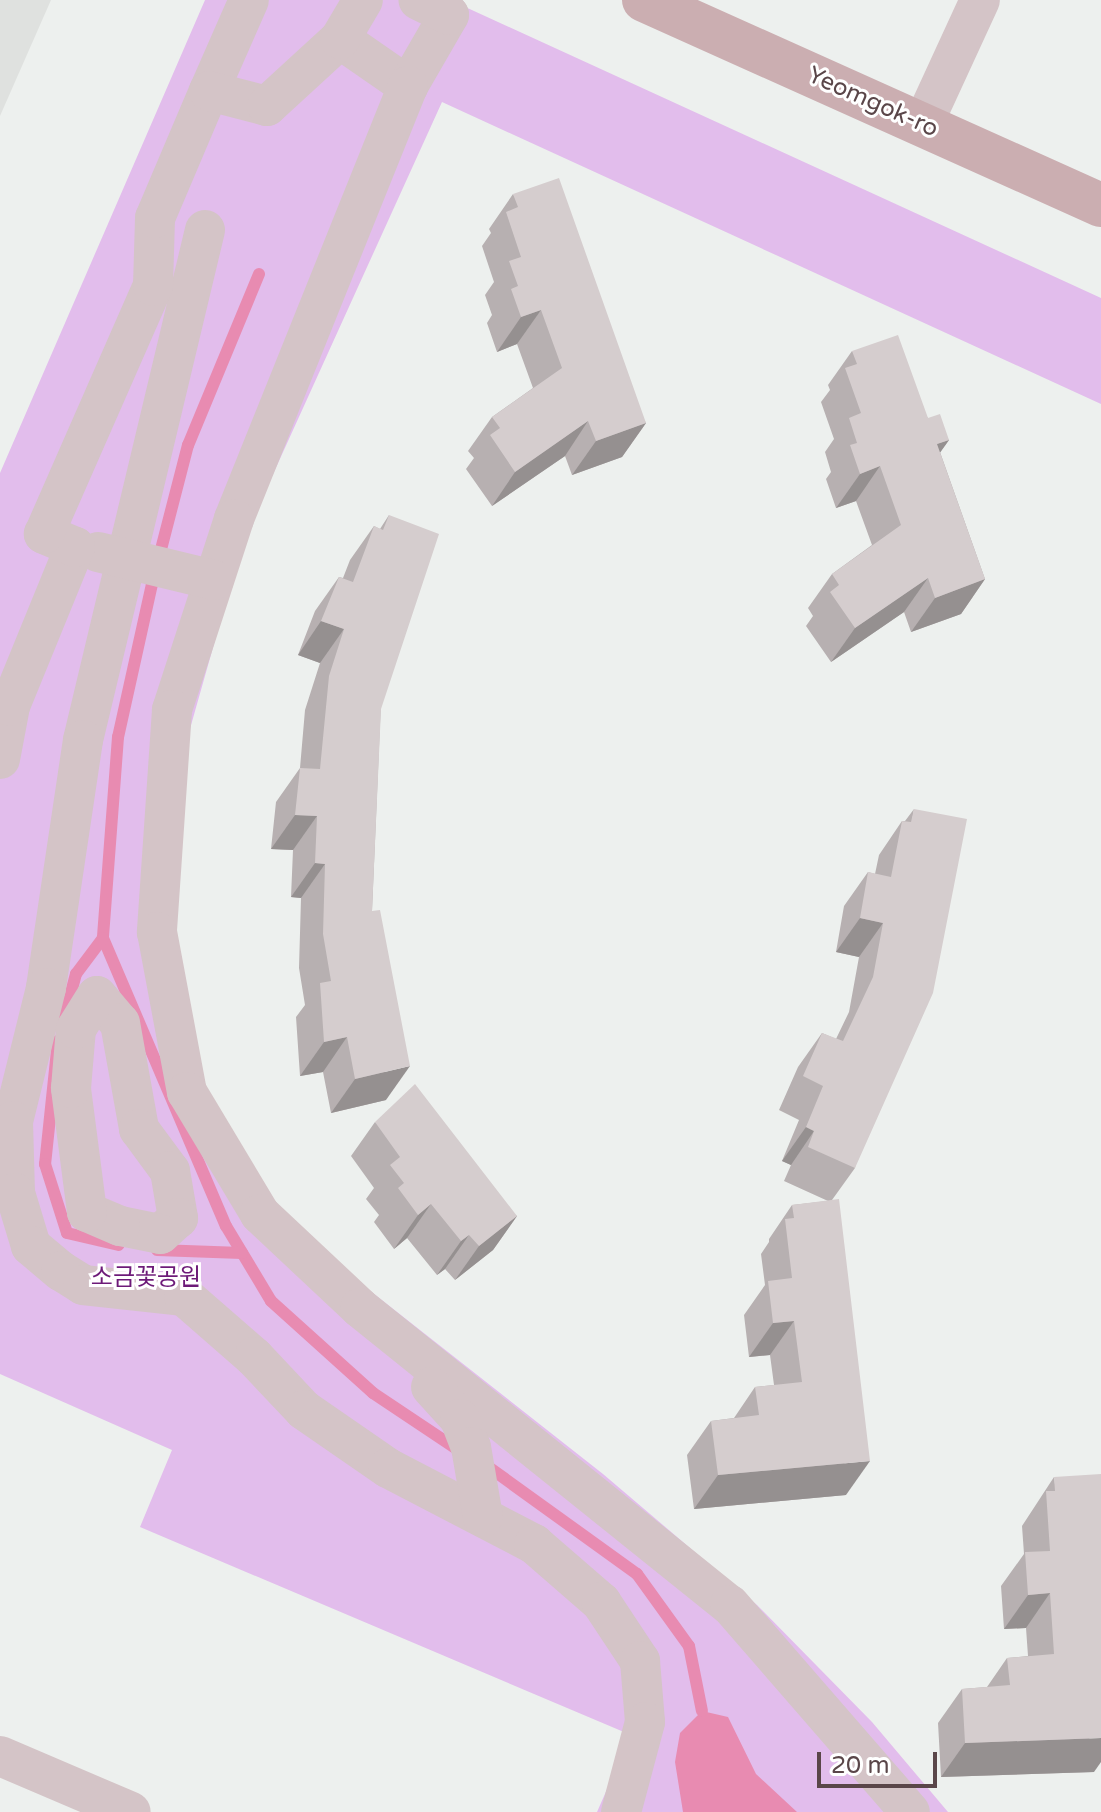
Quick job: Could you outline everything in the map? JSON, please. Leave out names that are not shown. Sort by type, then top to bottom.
[{"type":"main road","name":"Yeomgok-ro","points":[[644,0],[1101,205]]},
{"type":"street","points":[[214,580],[75,547],[44,534],[153,286],[155,218],[249,0]]},
{"type":"street","points":[[209,91],[267,106],[340,39],[363,0]]},
{"type":"street","points":[[418,0],[449,15],[408,86],[214,580],[172,710],[157,932],[191,1100],[260,1214],[360,1308],[730,1605],[910,1812]]},
{"type":"street","points":[[923,124],[980,0]]},
{"type":"street","points":[[340,39],[408,86]]},
{"type":"street","points":[[205,230],[83,740],[46,988],[14,1062],[9,1207],[31,1246],[61,1271],[83,1285],[184,1296],[254,1357],[304,1410],[388,1468],[534,1544],[601,1602],[640,1661],[645,1722],[621,1812]]},
{"type":"street","points":[[0,759],[10,706],[75,547]]},
{"type":"street","points":[[97,996],[120,1023],[139,1129],[170,1171],[178,1218],[160,1234],[120,1226],[87,1212],[80,1184],[72,1073],[76,1029],[97,996]]},
{"type":"street","points":[[14,1062],[72,1073]]},
{"type":"street","points":[[139,1129],[191,1100]]},
{"type":"street","points":[[9,1207],[80,1184]]},
{"type":"street","points":[[360,1308],[460,1419],[471,1447],[483,1517]]},
{"type":"street","points":[[0,1756],[131,1812]]},
{"type":"shaded area","points":[[0,0],[51,0],[0,116]]},
{"type":"shaded area","points":[[702,1711],[728,1717],[756,1774],[797,1812],[683,1812],[675,1762],[680,1733]]},
{"type":"green space","name":"소금꽃공원","points":[[205,0],[450,0],[1101,298],[1101,404],[442,102],[244,538],[182,757],[171,877],[181,984],[198,1069],[237,1154],[294,1231],[603,1474],[757,1605],[872,1722],[948,1812],[597,1812],[631,1735],[140,1527],[172,1450],[0,1374],[0,473]]},
{"type":"building","points":[[559,178],[646,423],[596,441],[588,421],[515,472],[490,435],[500,428],[492,417],[562,368],[541,310],[521,317],[511,289],[518,286],[509,261],[521,257],[506,212],[518,207],[513,194]]},
{"type":"building","points":[[898,335],[928,418],[940,414],[949,440],[937,444],[985,579],[935,598],[928,578],[855,628],[830,592],[839,585],[832,574],[901,525],[880,466],[860,474],[850,445],[857,443],[849,418],[861,413],[845,368],[857,364],[852,351]]},
{"type":"building","points":[[389,515],[439,534],[381,709],[372,911],[380,910],[410,1066],[355,1079],[347,1037],[324,1042],[320,983],[331,981],[323,934],[325,864],[315,863],[317,816],[295,815],[300,768],[320,769],[329,676],[344,629],[321,621],[339,577],[353,582],[374,526],[383,530]]},
{"type":"building","points":[[914,809],[967,819],[933,993],[855,1168],[808,1147],[814,1131],[806,1127],[823,1086],[803,1076],[822,1033],[843,1041],[873,977],[883,923],[860,918],[868,872],[891,877],[902,821],[911,822]]},
{"type":"building","points":[[415,1084],[517,1216],[479,1246],[469,1235],[461,1241],[431,1204],[418,1215],[398,1188],[404,1183],[390,1165],[400,1157],[375,1122]]},
{"type":"building","points":[[839,1199],[870,1461],[718,1475],[711,1421],[759,1415],[755,1387],[802,1382],[794,1321],[773,1323],[768,1281],[792,1278],[785,1219],[794,1218],[792,1205]]},
{"type":"building","points":[[1101,1474],[1101,1738],[965,1743],[962,1689],[1010,1685],[1007,1658],[1054,1654],[1050,1593],[1028,1595],[1025,1552],[1050,1551],[1046,1491],[1055,1491],[1054,1477]]},
{"type":"waterway","points":[[259,274],[188,445],[152,584],[118,737],[103,938],[226,1226],[271,1301],[373,1393],[463,1453]]},
{"type":"waterway","points":[[64,1019],[76,974],[103,938]]},
{"type":"waterway","points":[[58,1041],[45,1164],[67,1233],[119,1245]]},
{"type":"waterway","points":[[157,1250],[242,1253]]},
{"type":"waterway","points":[[483,1463],[637,1574],[689,1646],[702,1711]]}]
